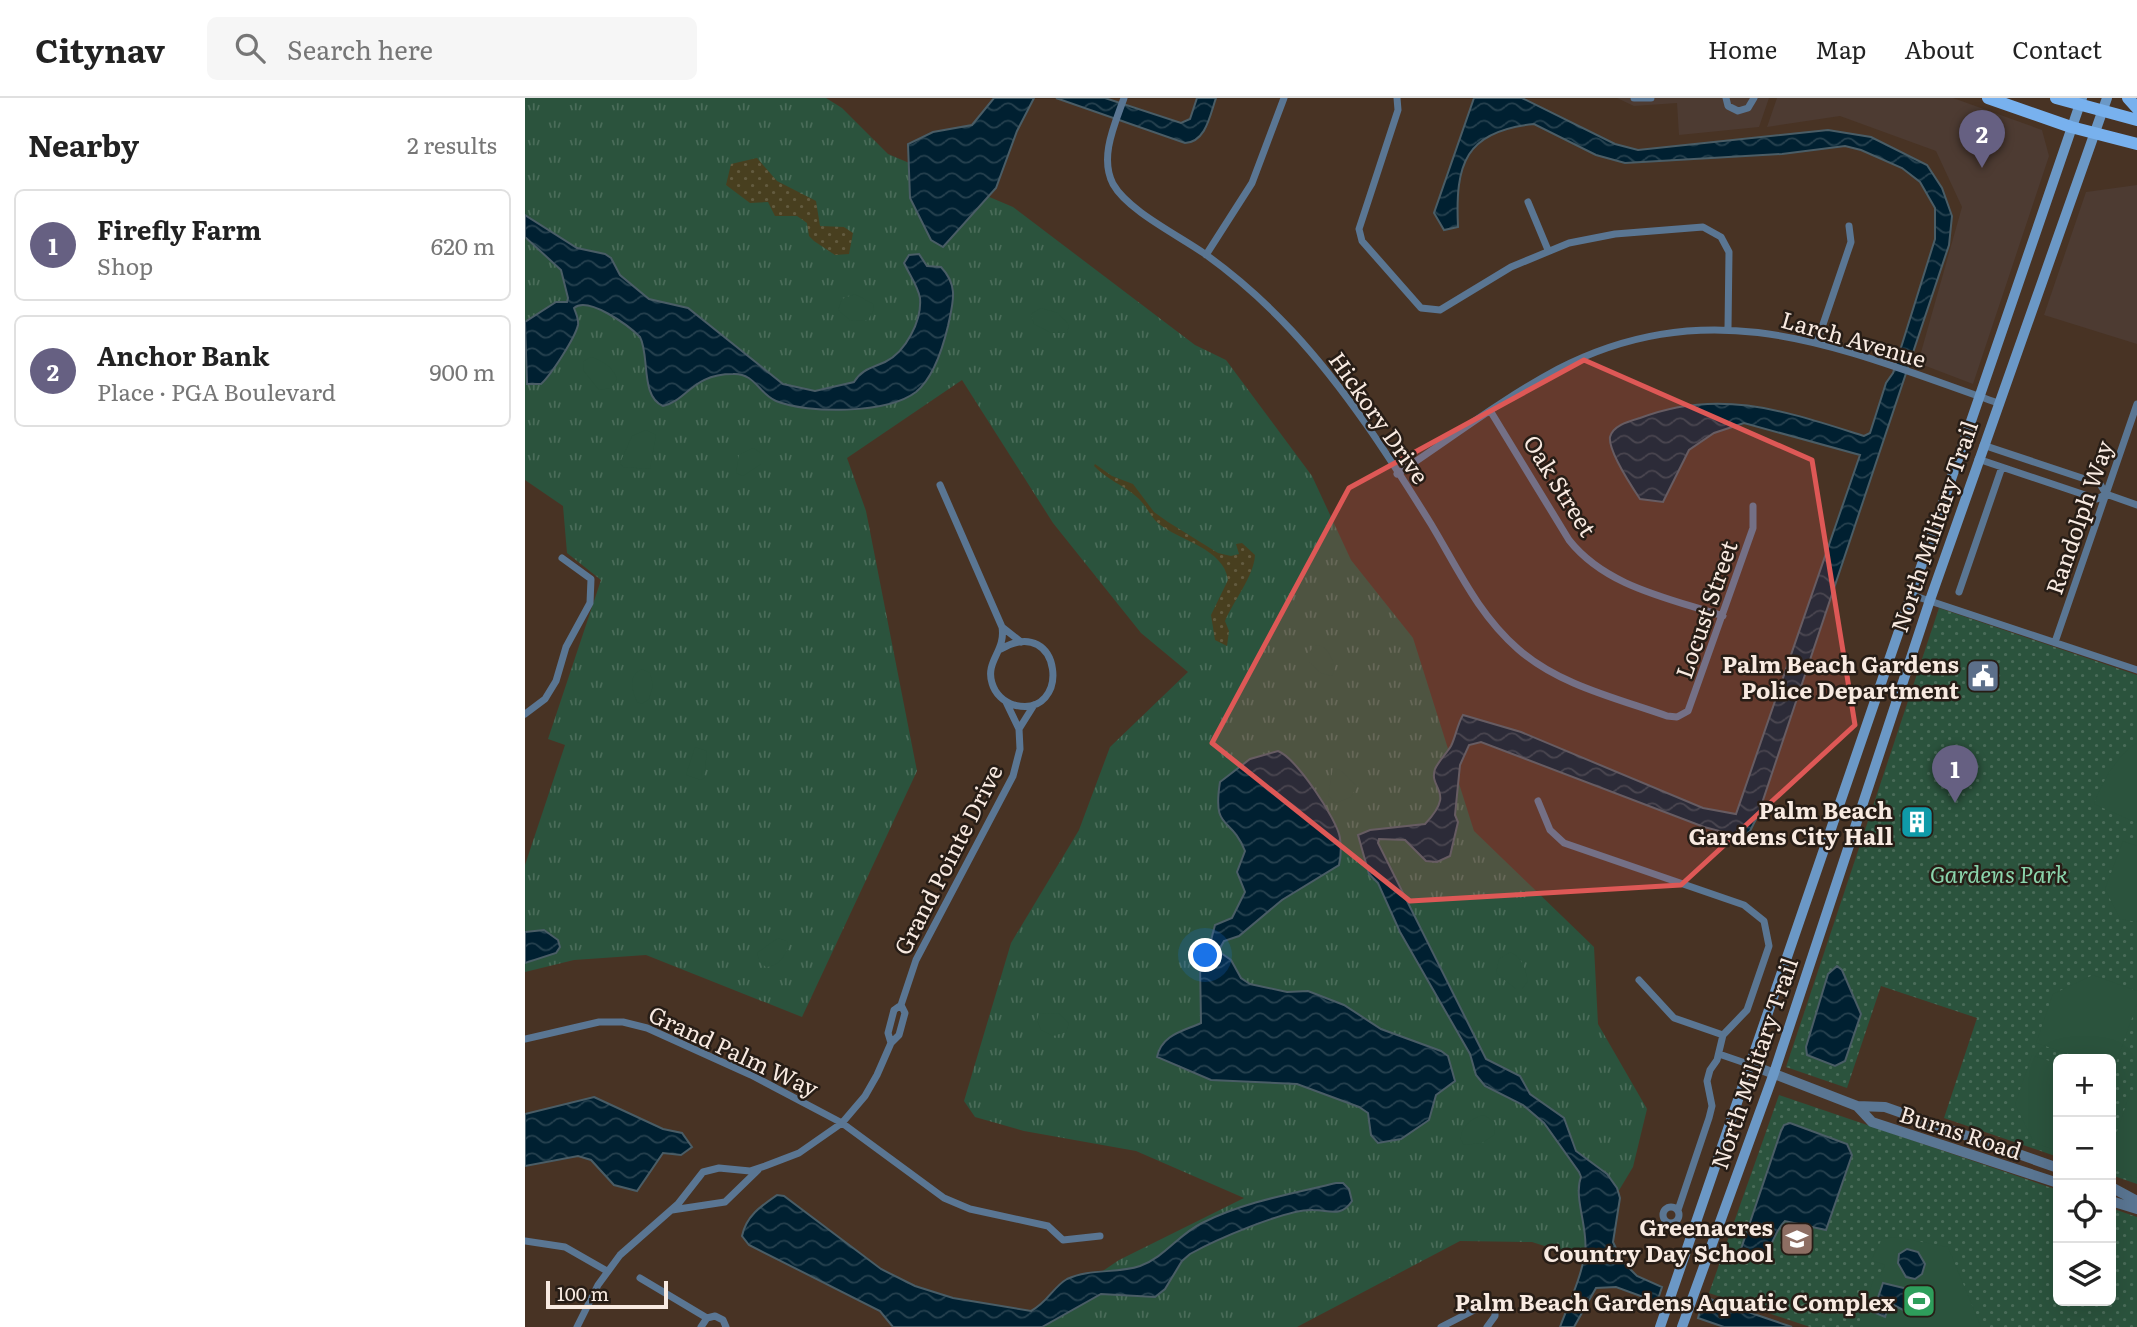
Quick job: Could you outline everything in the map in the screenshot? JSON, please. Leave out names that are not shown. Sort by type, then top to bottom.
[{"type":"main road","points":[[1988,98],[2071,127],[2137,144]]},
{"type":"main road","points":[[2056,98],[2081,102],[2102,112],[2137,120]]},
{"type":"main road","name":"North Military Trail","points":[[1682,1327],[1774,1073],[1978,459],[2107,98]]},
{"type":"main road","points":[[2128,98],[2137,108]]},
{"type":"main road","name":"North Military Trail","points":[[1660,1327],[2081,102]]},
{"type":"street","points":[[1206,255],[1252,183],[1284,98]]},
{"type":"street","points":[[1397,98],[1398,110],[1359,229],[1362,241],[1416,303],[1427,310],[1440,310],[1502,272],[1548,250],[1600,236],[1709,228],[1721,237],[1729,252],[1728,329]]},
{"type":"street","points":[[1634,98],[1651,98]]},
{"type":"street","points":[[1726,98],[1728,106],[1738,111],[1748,108],[1753,98]]},
{"type":"street","name":"Hickory Drive","points":[[1124,100],[1107,157],[1115,187],[1130,203],[1206,255],[1256,295],[1305,345],[1348,399],[1474,600],[1521,652],[1568,681],[1677,717]]},
{"type":"street","points":[[1528,201],[1548,250]]},
{"type":"street","points":[[1817,342],[1851,242],[1849,226]]},
{"type":"street","name":"Larch Avenue","points":[[1397,474],[1556,370],[1598,352],[1673,332],[1728,329],[1764,331],[1817,342],[1998,403]]},
{"type":"street","name":"Randolph Way","points":[[2055,642],[2137,404]]},
{"type":"street","name":"Oak Street","points":[[1491,412],[1569,540],[1589,561],[1620,581],[1723,616]]},
{"type":"street","points":[[1983,445],[2100,484],[2106,494],[2137,505]]},
{"type":"street","points":[[1978,459],[2097,499],[2106,494]]},
{"type":"street","points":[[1959,592],[2002,467]]},
{"type":"street","name":"Grand Pointe Drive","points":[[765,1166],[799,1153],[842,1123],[865,1096],[891,1043],[888,1033],[894,1010],[901,1005],[916,960],[1013,776],[1020,750],[1019,729],[1006,701],[994,689],[990,672],[1001,649],[1002,627],[940,485]]},
{"type":"street","name":"Locust Street","points":[[1677,717],[1692,706],[1753,527],[1753,506]]},
{"type":"street","points":[[525,714],[545,699],[566,647],[590,603],[591,579],[562,558]]},
{"type":"street","points":[[1912,594],[2137,670]]},
{"type":"street","name":"Grand Pointe Drive","points":[[1002,627],[1021,642],[1042,649],[1054,668],[1051,689],[1035,703],[1019,729]]},
{"type":"street","points":[[1001,649],[1021,642]]},
{"type":"street","points":[[1006,701],[1020,706],[1035,703]]},
{"type":"street","points":[[1538,800],[1551,831],[1565,843],[1750,908],[1764,921],[1769,946],[1747,1010],[1723,1035],[1719,1054],[1707,1081],[1712,1106],[1678,1210]]},
{"type":"street","points":[[1639,979],[1675,1018],[1723,1035]]},
{"type":"street","name":"Grand Palm Way","points":[[525,1039],[599,1022],[635,1024],[751,1075],[842,1123],[957,1205],[1048,1226],[1063,1240],[1100,1236]]},
{"type":"street","points":[[1719,1054],[1751,1065]]},
{"type":"street","name":"Burns Road","points":[[1751,1065],[1789,1082],[1857,1106],[1885,1107],[2053,1166]]},
{"type":"street","name":"Burns Road","points":[[1857,1106],[1872,1122],[2053,1181]]},
{"type":"street","points":[[577,1327],[607,1271],[635,1239],[672,1210],[703,1172],[719,1167],[750,1171],[765,1166]]},
{"type":"street","points":[[672,1210],[725,1202],[746,1179],[765,1166]]},
{"type":"street","points":[[2116,1190],[2137,1200]]},
{"type":"street","points":[[2116,1203],[2137,1209]]},
{"type":"street","points":[[525,1241],[565,1247],[607,1271]]},
{"type":"street","points":[[640,1278],[707,1318],[719,1318],[726,1327]]},
{"type":"street","points":[[1441,1327],[1488,1303],[1495,1307],[1495,1316],[1487,1327]]},
{"type":"street","points":[[701,1327],[707,1318]]},
{"type":"highlighted area","points":[[1584,360],[1812,460],[1855,725],[1681,885],[1410,901],[1212,743],[1349,488]]},
{"type":"shaded area","points":[[1617,98],[1769,98],[1759,127],[1679,135],[1677,103],[1634,106]]},
{"type":"shaded area","points":[[1777,98],[1953,98],[2042,130],[2049,156],[1973,384],[1918,363],[1962,207],[1936,151],[1840,116],[1767,127]]},
{"type":"shaded area","points":[[2137,185],[2137,344],[2044,315],[2086,192]]},
{"type":"green space","points":[[525,98],[826,98],[842,108],[888,154],[1013,207],[1195,345],[1226,360],[1312,476],[1351,560],[1413,638],[1474,831],[1594,947],[1598,1024],[1647,1109],[1633,1167],[1579,1257],[1532,1242],[1460,1241],[1297,1327],[1020,1327],[1119,1260],[1244,1198],[1136,1151],[1024,1131],[975,1117],[964,1101],[1011,943],[1079,830],[1110,747],[1188,672],[1141,633],[1053,523],[962,380],[847,458],[866,511],[917,771],[802,1017],[646,955],[574,960],[525,972],[525,865],[565,745],[548,739],[601,580],[567,553],[563,506],[525,480]]},
{"type":"green space","points":[[855,294],[873,304],[874,310],[868,320],[851,321],[838,310],[842,299]]},
{"type":"green space","points":[[1041,308],[1058,313],[1069,325],[1067,333],[1051,333],[1034,324],[1031,314]]},
{"type":"green space","points":[[591,357],[613,371],[617,379],[611,388],[599,390],[583,370],[584,361]]},
{"type":"green space","points":[[646,430],[656,435],[650,469],[623,467],[620,463],[632,436]]},
{"type":"green space","points":[[753,448],[761,453],[761,464],[743,476],[736,473],[739,455]]},
{"type":"green space","name":"Gardens Park","points":[[1939,608],[2137,675],[2137,1184],[2116,1177],[2116,1054],[2053,1054],[2053,1155],[1944,1118],[1977,1018],[1881,986],[1847,1088],[1786,1067]]},
{"type":"green space","points":[[1316,645],[1324,647],[1331,657],[1335,668],[1332,676],[1321,673],[1309,662],[1309,652]]},
{"type":"green space","points":[[642,669],[650,673],[653,685],[649,699],[642,704],[637,702],[632,684],[634,675]]},
{"type":"green space","points":[[2137,743],[2137,823],[2094,804],[2111,770],[2129,748]]},
{"type":"green space","points":[[695,747],[707,751],[704,778],[701,780],[686,775]]},
{"type":"green space","points":[[1333,768],[1340,770],[1357,786],[1351,797],[1336,803],[1328,796]]},
{"type":"green space","points":[[2123,841],[2137,846],[2137,922],[2120,919],[2105,889]]},
{"type":"green space","points":[[778,938],[787,941],[785,954],[779,962],[766,967],[760,962],[757,953]]},
{"type":"green space","points":[[1510,952],[1520,960],[1526,972],[1528,981],[1522,989],[1516,989],[1496,973],[1499,959]]},
{"type":"green space","points":[[2093,975],[2137,991],[2137,1004],[2116,1063],[2116,1054],[2069,1054],[2036,1043],[2053,994]]},
{"type":"green space","points":[[1058,1013],[1069,1023],[1066,1032],[1053,1036],[1041,1030],[1037,1020],[1039,1014]]},
{"type":"green space","points":[[2032,1055],[2053,1062],[2053,1149],[2034,1143],[2015,1104]]},
{"type":"green space","points":[[2137,1091],[2137,1178],[2116,1171],[2116,1134],[2130,1093]]},
{"type":"green space","points":[[1779,1095],[2053,1188],[2053,1306],[2116,1306],[2116,1210],[2137,1217],[2137,1327],[1810,1327],[1709,1293]]},
{"type":"green space","points":[[1484,1115],[1495,1123],[1494,1135],[1482,1143],[1464,1145],[1461,1136],[1465,1127]]},
{"type":"green space","name":"Palm Beach Gardens Aquatic Complex","points":[[1895,1237],[1948,1247],[1981,1327],[1858,1327],[1874,1278],[1881,1274],[1885,1265],[1871,1260],[1882,1239]]},
{"type":"sand","points":[[757,158],[777,181],[816,201],[820,226],[844,227],[853,233],[849,254],[835,255],[809,236],[807,223],[797,216],[775,216],[768,202],[750,203],[726,185],[731,164]]},
{"type":"sand","points":[[1095,464],[1112,476],[1133,484],[1154,512],[1218,553],[1231,556],[1239,554],[1236,544],[1242,543],[1255,555],[1247,580],[1225,621],[1229,631],[1227,646],[1215,640],[1211,615],[1228,580],[1225,569],[1210,553],[1158,523],[1138,498],[1099,471]]},
{"type":"water","points":[[994,98],[1034,98],[1017,131],[996,188],[943,247],[931,240],[910,198],[908,144],[933,132],[972,125]]},
{"type":"water","points":[[1056,98],[1105,98],[1181,123],[1190,119],[1197,98],[1216,98],[1202,133],[1198,138],[1185,143]]},
{"type":"water","points":[[1474,98],[1522,98],[1615,144],[1638,150],[1828,130],[1871,137],[1927,165],[1942,188],[1952,216],[1949,245],[1758,815],[1750,831],[1742,837],[1704,827],[1481,742],[1469,745],[1460,765],[1455,815],[1458,822],[1450,856],[1437,862],[1426,861],[1405,840],[1379,839],[1378,843],[1486,1059],[1520,1076],[1530,1094],[1564,1118],[1576,1151],[1607,1174],[1617,1188],[1620,1198],[1613,1242],[1622,1261],[1637,1276],[1662,1287],[1657,1302],[1616,1287],[1596,1288],[1574,1327],[1560,1327],[1578,1281],[1585,1253],[1579,1172],[1544,1123],[1523,1105],[1485,1086],[1476,1075],[1470,1054],[1400,932],[1378,883],[1369,874],[1358,835],[1370,830],[1425,824],[1439,804],[1435,769],[1451,746],[1463,715],[1521,732],[1703,808],[1736,814],[1860,455],[1744,423],[1714,433],[1689,450],[1663,502],[1640,499],[1617,460],[1610,437],[1622,424],[1669,409],[1698,404],[1753,406],[1864,436],[1870,433],[1886,383],[1893,373],[1935,239],[1935,208],[1920,182],[1902,168],[1845,146],[1782,154],[1625,163],[1596,155],[1534,124],[1493,134],[1469,154],[1459,185],[1458,227],[1444,230],[1434,213]]},
{"type":"water","points":[[525,215],[577,248],[605,254],[611,258],[620,275],[649,299],[688,308],[783,384],[815,391],[854,382],[864,372],[900,351],[911,334],[920,307],[917,289],[904,263],[909,255],[919,254],[927,266],[941,267],[952,288],[953,302],[937,362],[916,392],[886,405],[827,410],[790,405],[770,398],[747,377],[733,374],[708,378],[672,403],[663,406],[651,394],[648,385],[640,337],[608,314],[580,305],[574,308],[578,321],[576,331],[556,365],[541,384],[527,384],[525,322],[556,302],[567,302],[568,298],[561,270],[525,237]]},
{"type":"water","points":[[1278,751],[1305,777],[1332,817],[1340,838],[1339,865],[1282,900],[1239,936],[1224,941],[1220,948],[1221,953],[1231,960],[1241,978],[1250,984],[1287,992],[1308,991],[1344,1005],[1381,1029],[1448,1056],[1455,1081],[1436,1095],[1429,1120],[1401,1139],[1378,1143],[1371,1135],[1368,1113],[1359,1107],[1297,1084],[1211,1080],[1157,1057],[1169,1038],[1201,1023],[1200,963],[1209,948],[1215,925],[1232,918],[1245,892],[1237,872],[1245,851],[1221,816],[1218,798],[1220,782],[1250,759]]},
{"type":"water","points":[[544,930],[558,940],[560,947],[556,953],[525,963],[525,932]]},
{"type":"water","points":[[1837,966],[1842,970],[1861,1014],[1845,1061],[1835,1066],[1807,1055],[1806,1047],[1828,974]]},
{"type":"water","points":[[594,1097],[663,1129],[682,1133],[692,1147],[681,1155],[663,1153],[637,1191],[614,1185],[591,1160],[578,1156],[525,1166],[525,1114]]},
{"type":"water","points":[[1790,1123],[1847,1144],[1852,1155],[1826,1230],[1785,1221],[1765,1253],[1759,1256],[1740,1252],[1781,1131],[1784,1125]]},
{"type":"water","points":[[1343,1183],[1349,1189],[1352,1201],[1344,1210],[1301,1211],[1251,1226],[1190,1254],[1182,1261],[1165,1289],[1155,1297],[1101,1294],[1042,1327],[893,1327],[880,1311],[749,1245],[742,1236],[755,1212],[777,1195],[784,1196],[881,1269],[915,1286],[953,1298],[1031,1311],[1067,1279],[1085,1273],[1140,1266],[1157,1257],[1194,1228],[1234,1209]]},
{"type":"water","points":[[1907,1249],[1918,1252],[1925,1264],[1922,1274],[1915,1279],[1906,1277],[1898,1263],[1899,1254]]},
{"type":"water","points":[[1883,1283],[1912,1290],[1905,1311],[1890,1303],[1885,1317],[1873,1312]]},
{"type":"water","points":[[1710,1299],[1792,1327],[1724,1327],[1698,1318],[1703,1300]]},
{"type":"place","name":"Anchor Bank","points":[[1982,168]]},
{"type":"place","name":"Palm Beach Gardens Police Department","points":[[1983,676]]},
{"type":"place","name":"Firefly Farm","points":[[1955,803]]},
{"type":"place","name":"Palm Beach Gardens City Hall","points":[[1917,822]]},
{"type":"place","name":"Greenacres Country Day School","points":[[1797,1239]]},
{"type":"place","name":"Palm Beach Gardens Aquatic Complex","points":[[1919,1301]]}]
